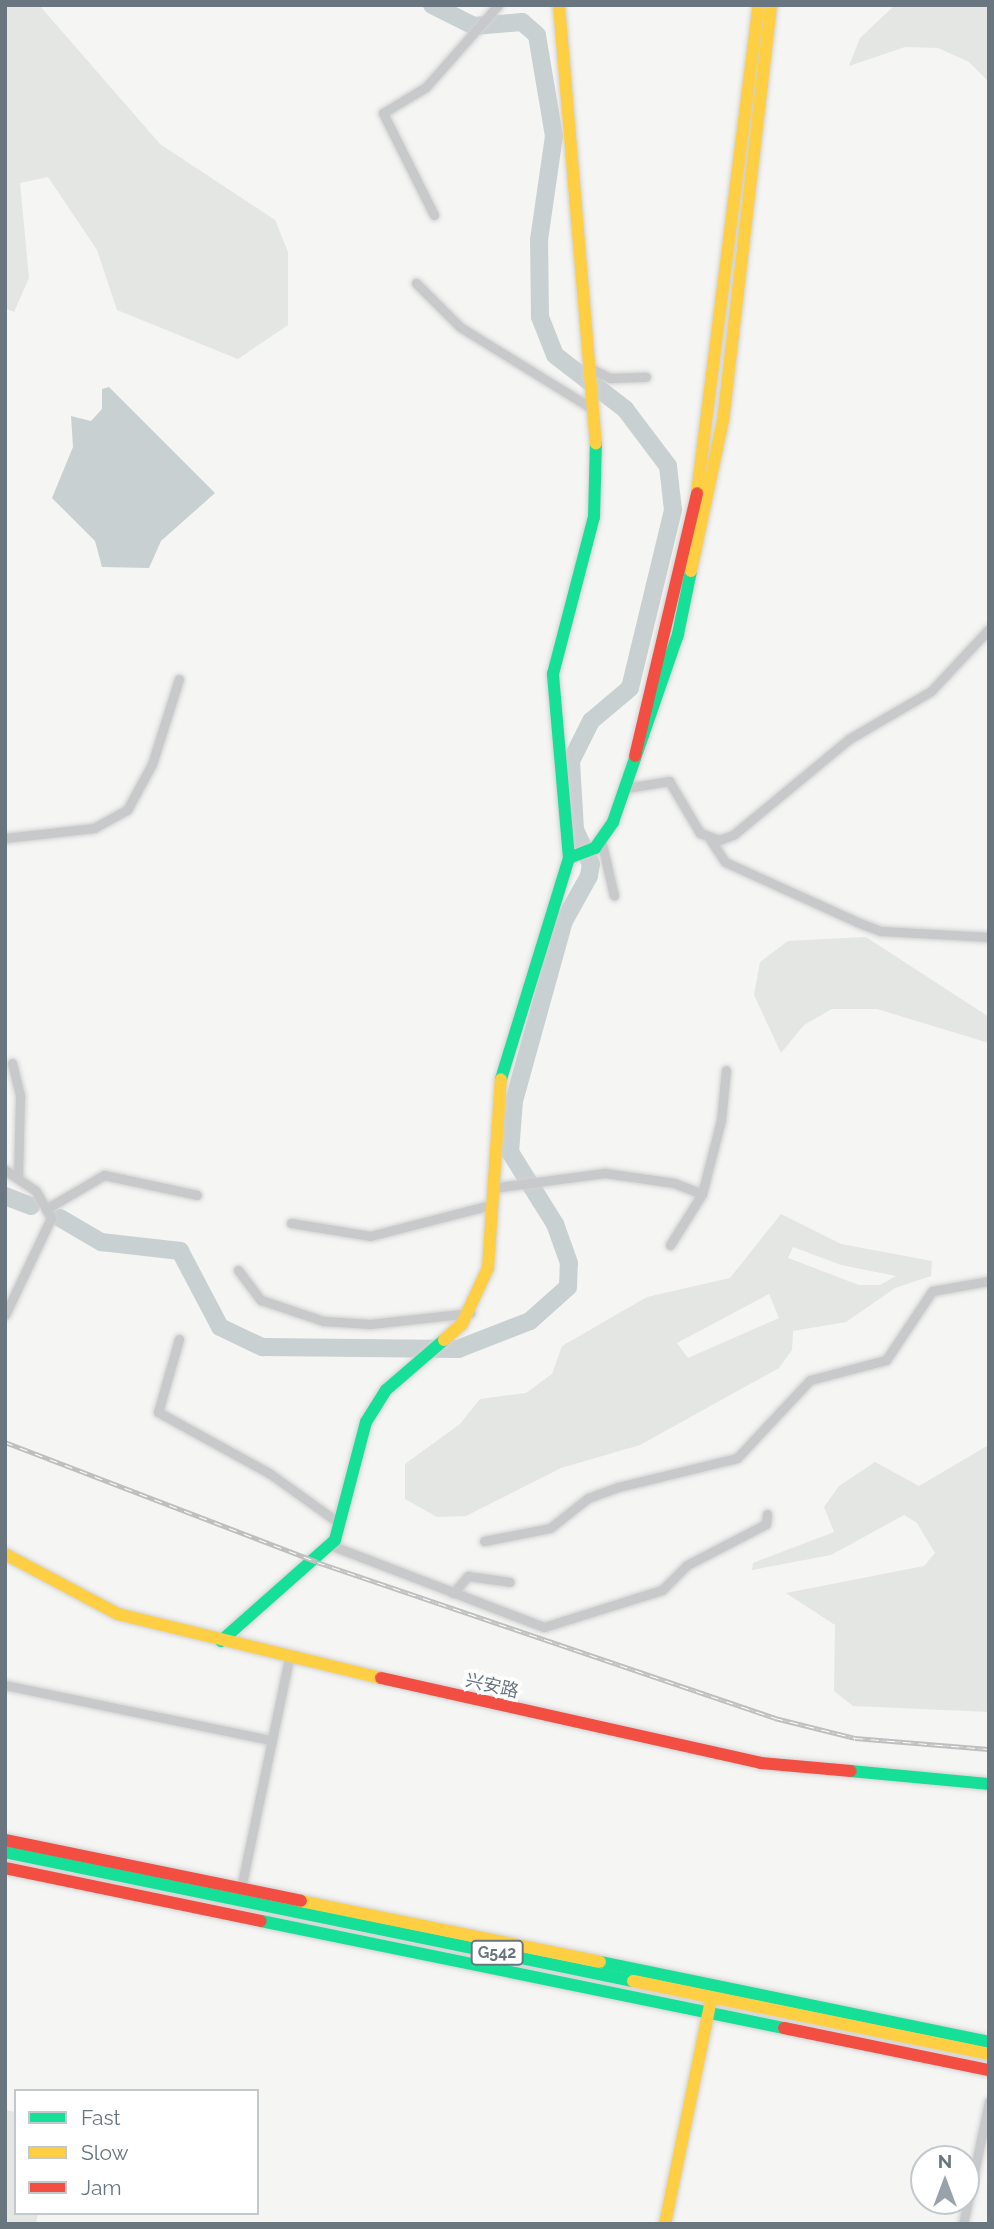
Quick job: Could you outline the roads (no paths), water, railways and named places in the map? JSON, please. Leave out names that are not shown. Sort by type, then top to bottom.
[{"type":"main road","points":[[559,5],[591,408],[594,517],[553,674],[587,850]]},
{"type":"main road","points":[[635,767],[710,419],[759,5]]},
{"type":"main road","points":[[221,1641],[330,1545],[339,1523],[366,1422],[386,1390],[435,1351],[470,1313],[488,1268],[502,1068],[587,850],[626,788],[635,767],[678,634],[723,421],[771,5]]},
{"type":"main road","name":"兴安路","points":[[5,1554],[118,1614],[289,1658],[761,1763],[989,1784]]},
{"type":"main road","points":[[5,1840],[240,1894],[989,2042]]},
{"type":"main road","name":"G542","points":[[5,1852],[240,1894],[712,1997],[989,2054]]},
{"type":"main road","name":"G542","points":[[5,1868],[989,2070]]},
{"type":"main road","points":[[665,2224],[712,1997]]},
{"type":"street","points":[[434,215],[383,113],[426,87],[498,5]]},
{"type":"street","points":[[416,283],[460,327],[591,408]]},
{"type":"street","points":[[587,368],[610,378],[646,377]]},
{"type":"street","points":[[710,839],[733,835],[849,739],[908,709],[989,629]]},
{"type":"street","points":[[5,838],[94,828],[127,810],[152,764],[179,679]]},
{"type":"street","points":[[626,788],[669,781],[725,862],[869,927],[989,937]]},
{"type":"street","points":[[587,850],[614,896]]},
{"type":"street","points":[[12,1063],[20,1096],[18,1179]]},
{"type":"street","points":[[670,1245],[702,1195],[721,1120],[726,1070]]},
{"type":"street","points":[[5,1170],[18,1179],[51,1218],[5,1315]]},
{"type":"street","points":[[492,1188],[605,1173],[674,1183],[702,1195]]},
{"type":"street","points":[[46,1209],[104,1175],[197,1195]]},
{"type":"street","points":[[291,1223],[370,1236],[491,1205]]},
{"type":"street","points":[[238,1270],[261,1300],[323,1321],[370,1324],[470,1313]]},
{"type":"street","points":[[484,1541],[550,1528],[588,1498],[618,1487],[737,1458],[810,1380],[886,1360],[932,1291],[989,1281]]},
{"type":"street","points":[[179,1339],[158,1412],[269,1473],[339,1523]]},
{"type":"street","points":[[330,1545],[544,1627],[662,1590],[687,1564],[766,1524],[767,1514]]},
{"type":"street","points":[[453,1592],[468,1576],[510,1582]]},
{"type":"street","points":[[236,1915],[289,1658]]},
{"type":"street","points":[[5,1685],[271,1740]]},
{"type":"street","points":[[963,2224],[989,2102]]},
{"type":"waterway","points":[[60,1218],[101,1242],[180,1251],[220,1327],[262,1347],[458,1349],[530,1321],[568,1287],[569,1263],[555,1224],[510,1152],[514,1101],[564,921],[589,876],[591,864],[575,829],[571,761],[591,721],[630,688],[673,510],[668,466],[625,409],[555,355],[540,317],[539,240],[554,136],[537,35],[522,22],[474,26],[432,5]]},
{"type":"waterway","points":[[5,1196],[31,1206]]},
{"type":"railway","points":[[5,1442],[317,1562],[775,1718],[855,1738],[989,1749]]}]
